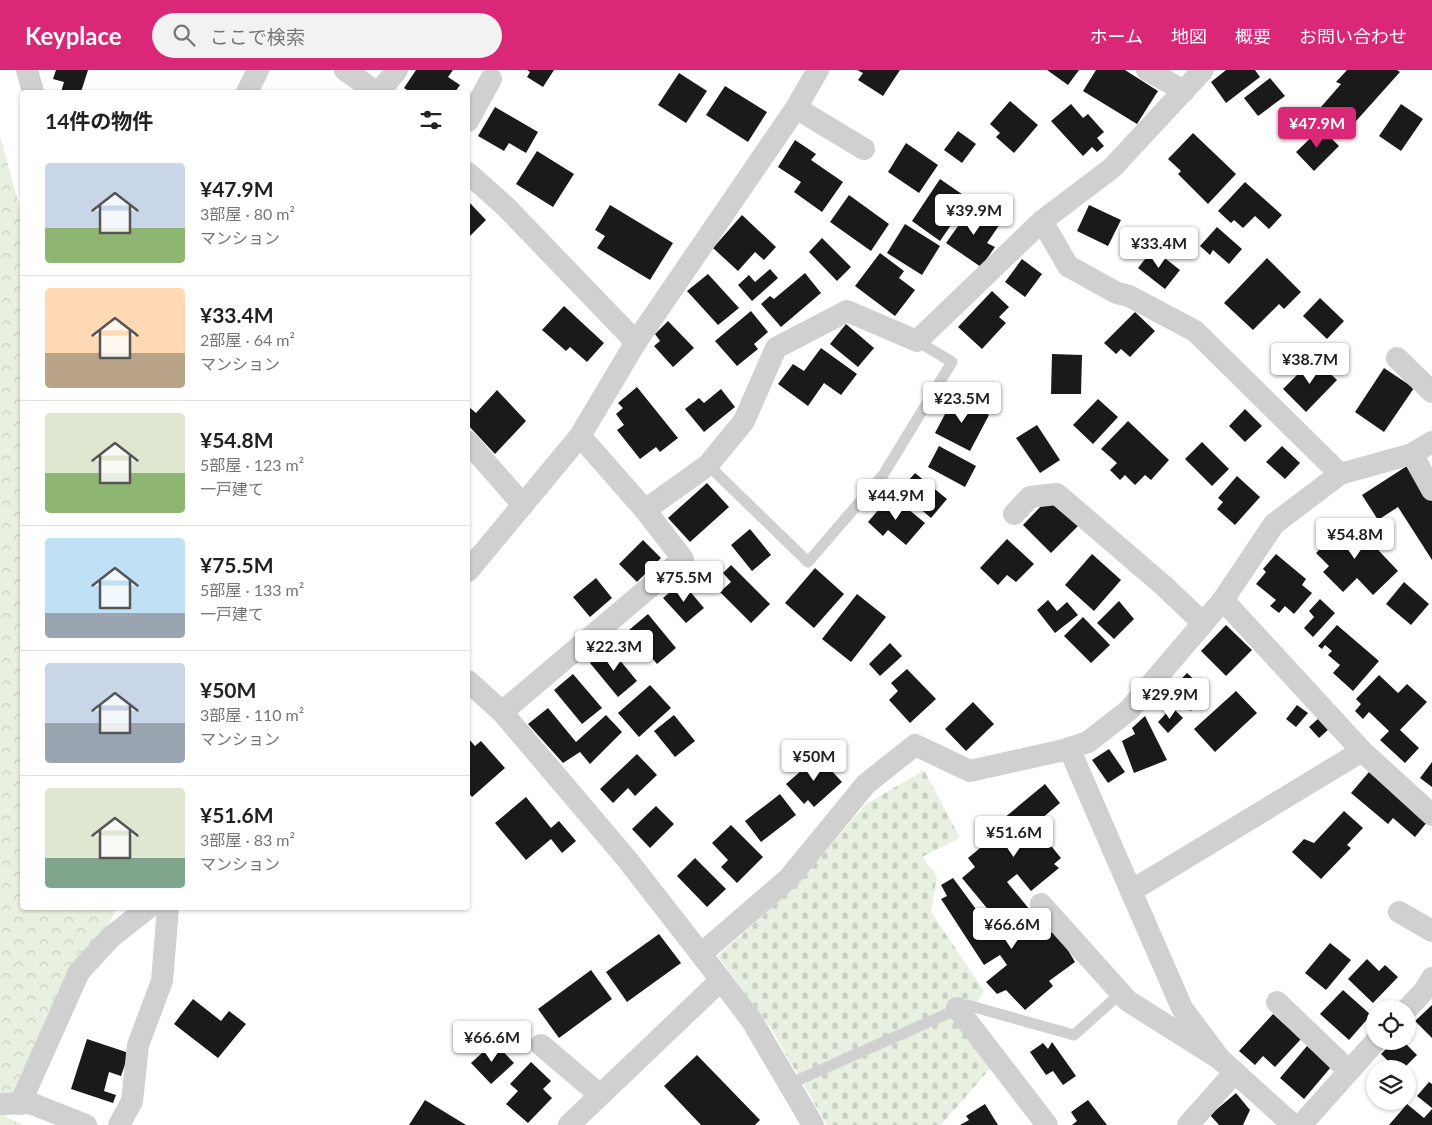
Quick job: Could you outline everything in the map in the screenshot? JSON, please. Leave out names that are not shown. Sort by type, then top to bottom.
[{"type":"street","points":[[27,70],[33,90]]},
{"type":"street","points":[[248,90],[258,70]]},
{"type":"street","points":[[345,70],[375,90]]},
{"type":"street","points":[[380,90],[397,70]]},
{"type":"street","points":[[470,566],[580,436],[636,342],[796,108],[818,70]]},
{"type":"street","points":[[1147,70],[1184,92]]},
{"type":"street","points":[[645,510],[708,465],[744,421],[776,348],[847,311],[918,341],[1042,221],[1112,168],[1203,70]]},
{"type":"street","points":[[470,116],[491,79]]},
{"type":"street","points":[[796,108],[864,149]]},
{"type":"street","points":[[470,175],[505,206],[636,342]]},
{"type":"street","points":[[1042,221],[1068,266],[1195,331],[1340,474]]},
{"type":"street","points":[[1397,358],[1432,392]]},
{"type":"street","points":[[502,712],[682,559],[645,510],[580,436]]},
{"type":"street","points":[[701,954],[789,878],[866,784],[914,745],[970,771],[1088,742],[1129,710],[1203,624],[1223,600],[1274,524],[1340,474],[1412,454],[1432,442]]},
{"type":"street","points":[[470,444],[523,505]]},
{"type":"street","points":[[1412,454],[1432,490]]},
{"type":"street","points":[[1014,514],[1030,497],[1057,494],[1164,586],[1203,624]]},
{"type":"street","points":[[1223,600],[1362,751],[1432,815]]},
{"type":"street","points":[[470,683],[502,712],[626,858],[701,954],[752,1021],[813,1125]]},
{"type":"street","points":[[1069,748],[1182,1008],[1227,1065]]},
{"type":"street","points":[[1131,891],[1362,751]]},
{"type":"street","points":[[1041,904],[1128,1001],[1227,1065],[1293,1125]]},
{"type":"street","points":[[10,1104],[79,972],[111,937],[145,910]]},
{"type":"street","points":[[119,1125],[132,1101],[138,1046],[162,981],[168,910]]},
{"type":"street","points":[[1399,912],[1432,931]]},
{"type":"street","points":[[569,1125],[721,980]]},
{"type":"street","points":[[1416,1001],[1429,989]]},
{"type":"street","points":[[1277,1002],[1348,1071]]},
{"type":"street","points":[[957,1008],[1047,1125]]},
{"type":"street","points":[[541,1044],[600,1096]]},
{"type":"street","points":[[1301,1125],[1368,1050]]},
{"type":"street","points":[[1188,1125],[1227,1065]]},
{"type":"street","points":[[10,1104],[30,1103],[86,1125]]},
{"type":"lane","points":[[708,465],[808,562],[884,475],[952,362],[918,341]]},
{"type":"lane","points":[[789,1084],[967,1005],[1074,1035],[1121,993]]},
{"type":"green space","points":[[0,136],[20,208],[20,910],[116,910],[6,1117],[23,1125],[0,1125]]},
{"type":"green space","points":[[924,770],[960,838],[922,857],[937,876],[931,912],[984,991],[969,1014],[995,1063],[941,1125],[827,1125],[772,1030],[718,956],[796,885],[865,805]]},
{"type":"building","points":[[56,70],[88,70],[82,90],[62,90],[64,82],[53,79]]},
{"type":"building","points":[[416,70],[453,70],[448,77],[460,85],[456,90],[407,90],[404,88]]},
{"type":"building","points":[[527,70],[554,70],[543,87],[527,77],[530,72]]},
{"type":"building","points":[[857,70],[900,70],[883,96],[858,80],[863,73]]},
{"type":"building","points":[[1047,70],[1079,70],[1068,85]]},
{"type":"building","points":[[1096,70],[1125,70],[1158,91],[1137,124],[1083,91]]},
{"type":"building","points":[[1226,70],[1255,70],[1260,77],[1226,103],[1211,82]]},
{"type":"building","points":[[1347,70],[1397,70],[1400,72],[1348,130],[1321,107],[1341,84],[1336,82]]},
{"type":"building","points":[[679,73],[707,91],[686,123],[658,105]]},
{"type":"building","points":[[1270,78],[1285,96],[1258,116],[1244,98]]},
{"type":"building","points":[[725,86],[767,112],[748,142],[706,115]]},
{"type":"building","points":[[1010,101],[1038,125],[1014,153],[996,137],[1000,133],[990,124]]},
{"type":"building","points":[[1071,104],[1083,118],[1088,114],[1104,132],[1097,138],[1104,146],[1097,152],[1092,147],[1083,156],[1051,121]]},
{"type":"building","points":[[1401,104],[1423,119],[1401,151],[1379,136]]},
{"type":"building","points":[[495,107],[538,132],[526,153],[509,143],[504,151],[478,136]]},
{"type":"building","points":[[1321,128],[1339,146],[1314,171],[1296,152]]},
{"type":"building","points":[[958,131],[976,144],[962,163],[944,150]]},
{"type":"building","points":[[1193,133],[1236,174],[1208,204],[1178,174],[1181,171],[1168,159]]},
{"type":"building","points":[[795,140],[816,154],[811,160],[843,182],[822,212],[794,192],[801,182],[778,167]]},
{"type":"building","points":[[906,143],[938,165],[919,193],[888,172]]},
{"type":"building","points":[[537,151],[574,174],[553,207],[516,184]]},
{"type":"building","points":[[940,179],[969,199],[940,241],[912,221]]},
{"type":"building","points":[[1245,182],[1282,215],[1269,229],[1255,216],[1243,228],[1234,220],[1231,223],[1218,211]]},
{"type":"building","points":[[849,195],[889,224],[871,251],[830,222]]},
{"type":"building","points":[[470,203],[486,220],[470,236]]},
{"type":"building","points":[[610,205],[673,243],[650,280],[597,248],[605,236],[595,230]]},
{"type":"building","points":[[973,205],[1000,224],[987,243],[995,247],[981,267],[946,243]]},
{"type":"building","points":[[1089,205],[1121,220],[1108,246],[1077,231]]},
{"type":"building","points":[[742,215],[776,247],[764,260],[755,252],[738,271],[713,248]]},
{"type":"building","points":[[905,224],[940,246],[922,275],[887,253]]},
{"type":"building","points":[[1217,227],[1242,249],[1229,264],[1213,250],[1210,255],[1200,246]]},
{"type":"building","points":[[822,238],[851,267],[837,281],[809,252]]},
{"type":"building","points":[[1153,249],[1180,270],[1165,289],[1138,268]]},
{"type":"building","points":[[880,253],[904,271],[899,278],[915,290],[895,316],[855,286]]},
{"type":"building","points":[[1267,258],[1301,292],[1284,309],[1279,304],[1253,330],[1224,303]]},
{"type":"building","points":[[1022,259],[1042,274],[1025,297],[1005,282]]},
{"type":"building","points":[[770,269],[778,278],[752,301],[738,285],[749,275],[755,282]]},
{"type":"building","points":[[805,273],[821,293],[781,327],[761,304],[770,296],[774,299]]},
{"type":"building","points":[[708,274],[739,308],[718,325],[687,291]]},
{"type":"building","points":[[992,291],[1009,307],[999,317],[1006,323],[982,349],[958,327]]},
{"type":"building","points":[[1320,298],[1344,321],[1327,339],[1303,316]]},
{"type":"building","points":[[564,306],[604,343],[587,362],[570,347],[566,351],[542,330]]},
{"type":"building","points":[[751,311],[768,332],[754,344],[758,349],[737,366],[715,341]]},
{"type":"building","points":[[1135,312],[1155,331],[1130,357],[1121,349],[1116,354],[1104,343]]},
{"type":"building","points":[[668,321],[694,348],[673,367],[654,346],[660,341],[655,334]]},
{"type":"building","points":[[846,324],[874,348],[858,367],[830,344]]},
{"type":"building","points":[[821,348],[857,374],[841,395],[824,383],[808,406],[778,384],[793,364],[804,371]]},
{"type":"building","points":[[1052,354],[1082,355],[1081,394],[1051,394]]},
{"type":"building","points":[[1314,358],[1337,380],[1306,412],[1283,389]]},
{"type":"building","points":[[1384,368],[1414,388],[1384,432],[1355,412]]},
{"type":"building","points":[[637,387],[678,438],[660,452],[656,447],[640,459],[617,430],[624,425],[616,414],[623,408],[618,403]]},
{"type":"building","points":[[721,389],[735,407],[704,432],[685,409],[699,398],[704,403]]},
{"type":"building","points":[[497,390],[526,421],[495,454],[470,427],[470,408],[476,413]]},
{"type":"building","points":[[954,397],[989,415],[970,451],[935,433]]},
{"type":"building","points":[[1098,399],[1118,417],[1093,444],[1073,425]]},
{"type":"building","points":[[1245,409],[1262,426],[1245,442],[1229,426]]},
{"type":"building","points":[[1128,421],[1169,460],[1151,480],[1145,475],[1135,485],[1125,475],[1120,480],[1110,470],[1117,463],[1101,449]]},
{"type":"building","points":[[1037,425],[1060,460],[1040,473],[1016,438]]},
{"type":"building","points":[[1202,442],[1229,469],[1212,486],[1185,459]]},
{"type":"building","points":[[939,446],[976,466],[965,487],[928,467]]},
{"type":"building","points":[[1282,446],[1300,463],[1285,479],[1266,462]]},
{"type":"building","points":[[1410,464],[1432,499],[1432,560],[1398,507],[1378,520],[1362,495]]},
{"type":"building","points":[[915,473],[947,499],[931,518],[899,491]]},
{"type":"building","points":[[1237,476],[1260,497],[1235,525],[1217,509],[1223,502],[1218,498]]},
{"type":"building","points":[[707,483],[729,507],[690,542],[668,518]]},
{"type":"building","points":[[891,495],[925,523],[906,545],[888,530],[883,536],[868,522]]},
{"type":"building","points":[[1043,504],[1059,504],[1080,524],[1051,553],[1023,525]]},
{"type":"building","points":[[1350,520],[1398,571],[1373,595],[1357,578],[1343,592],[1323,572],[1329,566],[1316,553]]},
{"type":"building","points":[[750,529],[771,555],[752,571],[731,545]]},
{"type":"building","points":[[1007,539],[1034,564],[1016,582],[1007,575],[998,585],[980,568]]},
{"type":"building","points":[[643,540],[661,558],[637,582],[619,564]]},
{"type":"building","points":[[1092,554],[1121,580],[1094,611],[1065,585]]},
{"type":"building","points":[[1276,554],[1306,579],[1302,585],[1312,593],[1294,614],[1285,606],[1279,613],[1270,606],[1276,600],[1256,584],[1266,572],[1263,569]]},
{"type":"building","points":[[731,565],[770,604],[751,623],[720,592],[731,582],[723,573]]},
{"type":"building","points":[[815,568],[844,594],[814,628],[785,603]]},
{"type":"building","points":[[596,578],[612,598],[590,617],[573,597]]},
{"type":"building","points":[[682,582],[704,608],[686,623],[663,598]]},
{"type":"building","points":[[1404,582],[1429,604],[1411,625],[1386,604]]},
{"type":"building","points":[[857,594],[886,617],[851,662],[822,639]]},
{"type":"building","points":[[1320,599],[1335,613],[1313,637],[1304,628],[1314,617],[1309,611]]},
{"type":"building","points":[[1048,600],[1057,611],[1067,602],[1078,615],[1055,633],[1037,610]]},
{"type":"building","points":[[1119,601],[1134,619],[1114,639],[1097,623]]},
{"type":"building","points":[[648,614],[676,648],[657,664],[629,630]]},
{"type":"building","points":[[1083,617],[1110,645],[1091,663],[1064,636]]},
{"type":"building","points":[[1226,625],[1252,650],[1226,676],[1201,651]]},
{"type":"building","points":[[1337,625],[1379,661],[1353,691],[1333,673],[1340,665],[1328,655],[1332,651],[1325,645],[1322,649],[1318,646]]},
{"type":"building","points":[[890,643],[902,656],[880,676],[869,664]]},
{"type":"building","points":[[609,647],[637,681],[618,697],[590,663]]},
{"type":"building","points":[[907,669],[936,699],[910,723],[889,700],[898,691],[891,683]]},
{"type":"building","points":[[1187,673],[1208,692],[1191,711],[1169,692]]},
{"type":"building","points":[[573,674],[602,708],[582,724],[554,690]]},
{"type":"building","points":[[1379,675],[1398,693],[1407,684],[1427,702],[1400,730],[1419,748],[1405,763],[1380,740],[1389,731],[1369,712],[1363,719],[1355,711],[1361,704],[1356,699]]},
{"type":"building","points":[[650,685],[671,708],[639,737],[618,713]]},
{"type":"building","points":[[1236,691],[1257,713],[1215,752],[1194,729]]},
{"type":"building","points":[[973,702],[994,724],[966,751],[945,729]]},
{"type":"building","points":[[1297,705],[1308,713],[1296,727],[1286,719]]},
{"type":"building","points":[[1172,707],[1183,718],[1168,733],[1158,722]]},
{"type":"building","points":[[548,708],[576,742],[606,715],[622,732],[590,764],[580,752],[563,763],[528,724]]},
{"type":"building","points":[[674,715],[695,741],[675,757],[654,731]]},
{"type":"building","points":[[1145,716],[1167,760],[1134,773],[1122,741],[1135,734],[1132,728]]},
{"type":"building","points":[[1320,717],[1330,728],[1319,738],[1309,727]]},
{"type":"building","points":[[470,740],[475,746],[481,741],[505,768],[472,797],[470,794]]},
{"type":"building","points":[[1109,749],[1125,772],[1108,783],[1092,760]]},
{"type":"building","points":[[637,754],[657,775],[635,796],[628,788],[613,803],[600,789]]},
{"type":"building","points":[[818,756],[842,782],[814,807],[808,800],[804,804],[786,784]]},
{"type":"building","points":[[1432,762],[1432,787],[1420,778]]},
{"type":"building","points":[[1369,772],[1428,821],[1415,837],[1393,818],[1388,824],[1351,793]]},
{"type":"building","points":[[1045,784],[1060,803],[1034,825],[1061,858],[1054,864],[1059,868],[1031,891],[1017,874],[1007,882],[1030,910],[1005,930],[962,878],[975,867],[968,858],[985,844],[980,838]]},
{"type":"building","points":[[780,794],[796,815],[761,842],[745,821]]},
{"type":"building","points":[[526,797],[551,828],[559,821],[576,841],[562,853],[551,839],[526,860],[495,823]]},
{"type":"building","points":[[656,806],[674,824],[650,848],[632,829]]},
{"type":"building","points":[[1344,811],[1363,828],[1347,845],[1351,848],[1321,879],[1292,852],[1304,839],[1314,843]]},
{"type":"building","points":[[731,825],[763,857],[737,883],[721,867],[728,860],[712,843]]},
{"type":"building","points":[[695,858],[726,889],[707,907],[677,876]]},
{"type":"building","points":[[953,878],[998,939],[1038,914],[1047,935],[1056,930],[1075,962],[1049,981],[1053,986],[1025,1010],[1006,990],[997,994],[986,982],[1007,965],[1000,955],[984,965],[941,899],[947,896],[941,885]]},
{"type":"building","points":[[659,934],[681,963],[627,1002],[606,972]]},
{"type":"building","points":[[1330,943],[1351,960],[1326,990],[1305,973]]},
{"type":"building","points":[[1367,959],[1379,971],[1385,965],[1398,977],[1376,1000],[1370,1000],[1348,979]]},
{"type":"building","points":[[591,970],[612,999],[559,1038],[538,1009]]},
{"type":"building","points":[[1343,990],[1366,1011],[1366,1021],[1349,1040],[1320,1014]]},
{"type":"building","points":[[193,999],[221,1021],[229,1011],[246,1024],[218,1058],[174,1024]]},
{"type":"building","points":[[1432,1005],[1432,1038],[1416,1022]]},
{"type":"building","points":[[1273,1014],[1301,1039],[1275,1067],[1263,1056],[1255,1065],[1239,1051]]},
{"type":"building","points":[[87,1039],[129,1053],[121,1076],[109,1072],[104,1091],[116,1095],[113,1103],[71,1089]]},
{"type":"building","points":[[494,1042],[514,1063],[491,1084],[471,1063]]},
{"type":"building","points":[[1052,1042],[1076,1076],[1063,1085],[1053,1071],[1046,1075],[1030,1052],[1043,1043],[1048,1049]]},
{"type":"building","points":[[1307,1046],[1331,1067],[1304,1099],[1280,1078]]},
{"type":"building","points":[[1385,1050],[1412,1050],[1417,1055],[1412,1060],[1387,1060],[1381,1054]]},
{"type":"building","points":[[697,1055],[760,1120],[755,1125],[701,1125],[664,1086]]},
{"type":"building","points":[[531,1062],[551,1081],[543,1089],[552,1098],[528,1123],[506,1104],[518,1091],[510,1084]]},
{"type":"building","points":[[1429,1082],[1432,1084],[1432,1108],[1417,1096]]},
{"type":"building","points":[[1236,1093],[1250,1110],[1243,1125],[1219,1125],[1210,1115]]},
{"type":"building","points":[[425,1100],[466,1125],[409,1125]]},
{"type":"building","points":[[1088,1100],[1107,1125],[1072,1125],[1077,1121],[1071,1112]]},
{"type":"building","points":[[985,1104],[998,1125],[960,1125],[969,1120],[966,1116]]},
{"type":"building","points":[[1432,1109],[1432,1125],[1389,1125],[1402,1110],[1414,1110],[1424,1118]]}]
